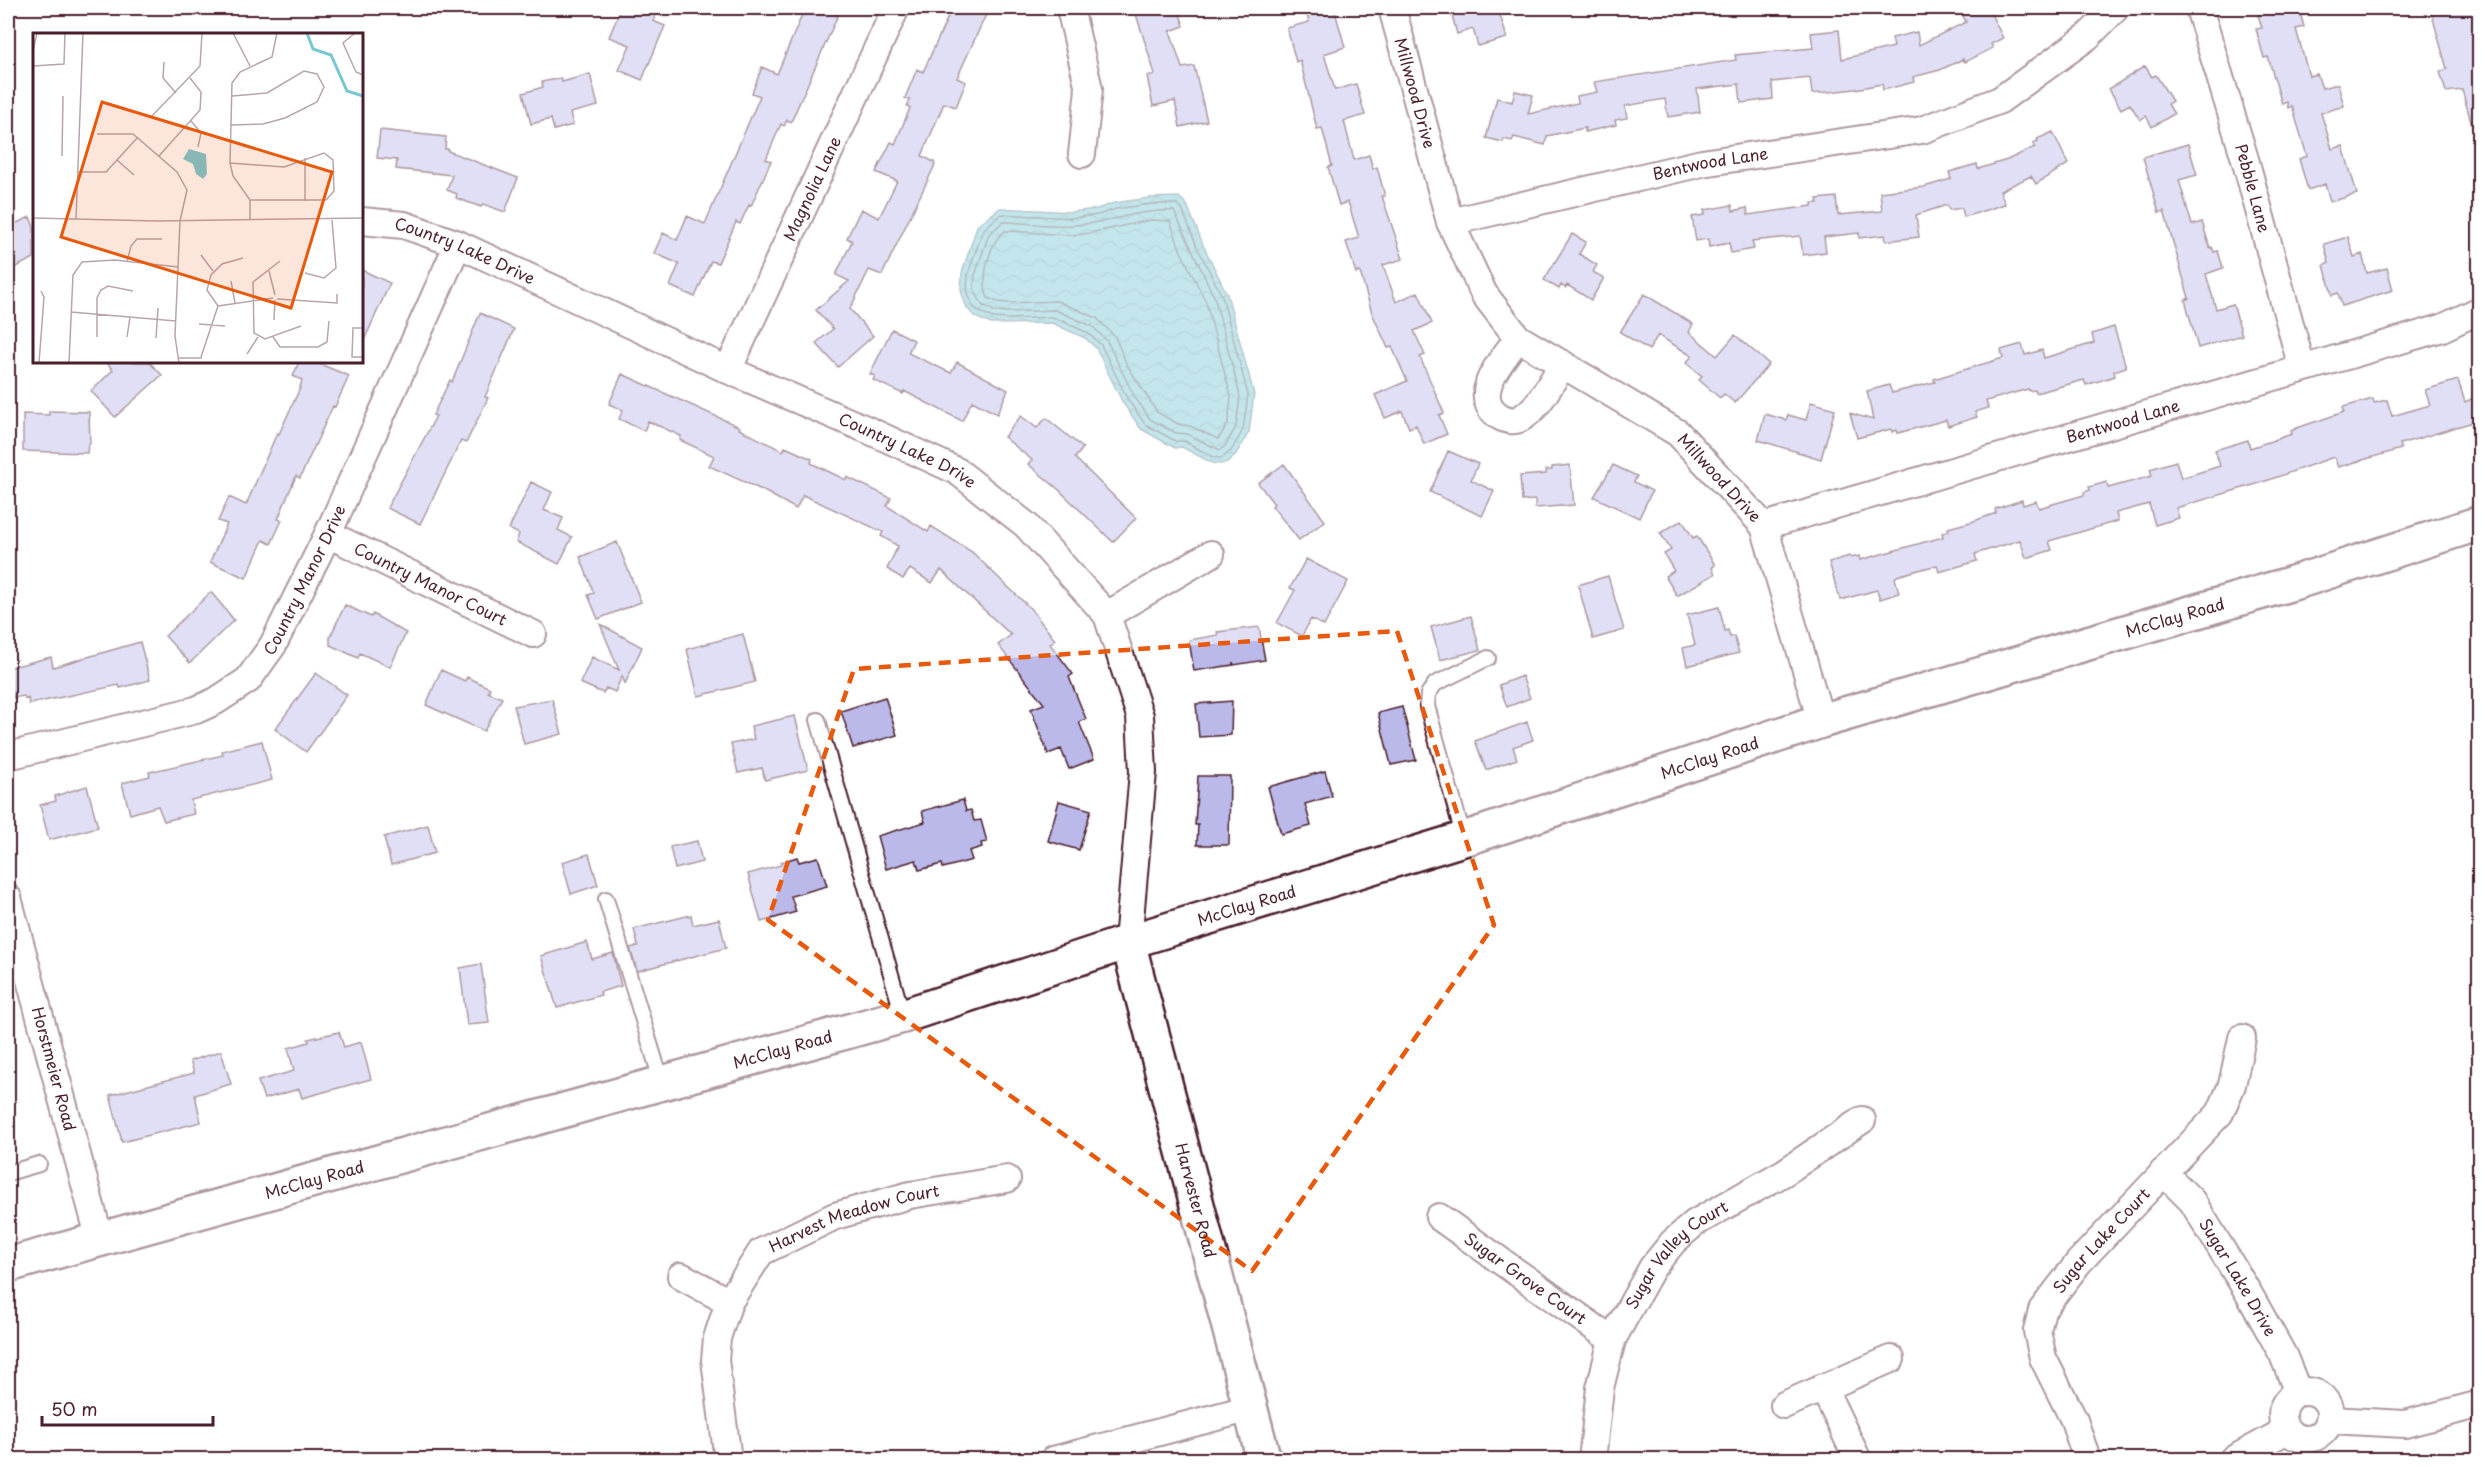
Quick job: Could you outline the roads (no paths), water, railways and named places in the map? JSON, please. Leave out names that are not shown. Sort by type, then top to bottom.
[{"type":"main road","name":"McClay Road","points":[[8,1265],[903,1016],[1128,942],[1464,839],[1821,721],[2293,583],[2480,523]]},
{"type":"main road","name":"Harvester Road","points":[[1128,942],[1264,1460]]},
{"type":"street","name":"Magnolia Lane","points":[[728,370],[896,8]]},
{"type":"street","points":[[1070,8],[1089,89],[1083,154]]},
{"type":"street","name":"Millwood Drive","points":[[1392,8],[1450,222],[1484,294],[1518,338],[1678,433],[1764,526],[1821,721]]},
{"type":"street","name":"Bentwood Lane","points":[[1450,222],[1702,163],[1923,130],[2000,100],[2087,37],[2116,8]]},
{"type":"street","name":"Pebble Lane","points":[[2199,8],[2245,159],[2302,368]]},
{"type":"street","name":"Country Lake Drive","points":[[363,221],[404,225],[458,244],[728,370],[957,471],[1026,525],[1107,615],[1140,716],[1143,772],[1128,942]]},
{"type":"street","name":"Country Manor Drive","points":[[8,756],[196,710],[216,701],[248,680],[273,645],[328,534],[458,244]]},
{"type":"street","name":"Bentwood Lane","points":[[1764,526],[2442,328],[2480,310]]},
{"type":"street","points":[[1518,338],[1495,370],[1486,388],[1493,412],[1503,419],[1522,418],[1536,404],[1563,364]]},
{"type":"street","name":"Country Manor Court","points":[[328,534],[533,634]]},
{"type":"street","points":[[1107,615],[1211,554]]},
{"type":"street","name":"Horstmeier Road","points":[[8,898],[100,1240]]},
{"type":"street","name":"Sugar Lake Court","points":[[2087,1460],[2074,1420],[2043,1358],[2037,1331],[2042,1310],[2079,1262],[2220,1113],[2232,1085],[2242,1038]]},
{"type":"street","name":"Sugar Valley Court","points":[[1592,1460],[1600,1388],[1612,1340],[1652,1268],[1674,1242],[1695,1223],[1785,1172],[1862,1120]]},
{"type":"street","name":"Sugar Lake Drive","points":[[2163,1172],[2192,1202],[2250,1294],[2283,1356],[2298,1392]]},
{"type":"street","name":"Harvest Meadow Court","points":[[728,1460],[715,1360],[717,1338],[729,1302],[761,1252],[835,1216],[910,1195],[1007,1179]]},
{"type":"street","name":"Sugar Grove Court","points":[[1439,1217],[1612,1340]]},
{"type":"street","points":[[681,1276],[729,1302]]},
{"type":"street","points":[[1784,1405],[1891,1359]]},
{"type":"street","points":[[1823,1387],[1858,1460]]},
{"type":"street","points":[[2232,1460],[2301,1443],[2322,1434],[2330,1420],[2330,1413],[2324,1398],[2310,1391],[2298,1392],[2288,1398],[2283,1405],[2282,1421],[2301,1443]]},
{"type":"street","points":[[2330,1420],[2405,1424],[2480,1404]]},
{"type":"street","points":[[1053,1460],[1251,1408]]},
{"type":"lane","points":[[1464,839],[1427,706],[1428,694],[1435,684],[1488,658]]},
{"type":"lane","points":[[818,720],[903,1016]]},
{"type":"lane","points":[[606,899],[662,1083]]},
{"type":"lane","points":[[8,1173],[39,1164]]},
{"type":"water","points":[[1179,197],[1187,205],[1203,245],[1227,294],[1254,394],[1249,432],[1236,454],[1229,461],[1221,464],[1212,463],[1182,447],[1175,448],[1141,429],[1123,403],[1096,348],[1085,338],[1052,323],[991,324],[975,317],[967,308],[961,291],[962,273],[977,226],[1000,208],[1071,212],[1150,198]]}]
